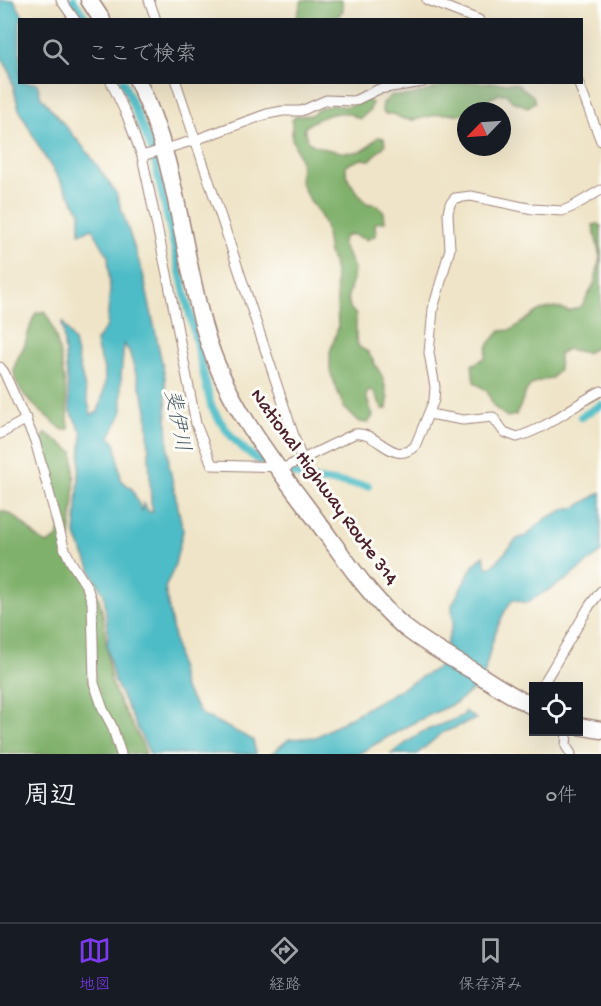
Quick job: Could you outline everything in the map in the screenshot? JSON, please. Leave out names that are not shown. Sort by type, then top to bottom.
[{"type":"highway","points":[[89,0],[101,18]]},
{"type":"highway","name":"National Highway Route 314","points":[[139,84],[164,149],[197,299],[212,353],[236,407],[252,433],[383,607],[404,627],[429,644],[529,703]]},
{"type":"highway","points":[[583,727],[601,730]]},
{"type":"street","points":[[61,0],[74,18]]},
{"type":"street","points":[[149,0],[155,18]]},
{"type":"street","points":[[427,0],[474,18]]},
{"type":"street","points":[[112,84],[142,156],[196,424],[212,465],[286,467],[354,434],[361,433],[393,451],[409,452],[415,446],[434,400],[435,387],[429,353],[433,309],[450,249],[448,213],[450,204],[455,198],[471,196],[533,209],[562,211],[601,190]]},
{"type":"street","points":[[177,84],[302,460]]},
{"type":"street","points":[[142,156],[267,114],[301,111],[326,100],[354,101],[379,89],[410,84]]},
{"type":"street","points":[[579,84],[601,141]]},
{"type":"street","points":[[0,356],[2,361],[0,367],[27,419],[35,441],[64,547],[87,587],[92,602],[94,683],[121,754]]},
{"type":"street","points":[[429,414],[463,420],[493,417],[504,432],[517,437],[544,427],[576,404],[601,391]]},
{"type":"street","points":[[0,434],[27,419]]},
{"type":"street","points":[[545,682],[590,605],[601,591]]},
{"type":"street","points":[[567,736],[566,746],[571,754]]},
{"type":"green space","points":[[302,0],[342,0],[343,10],[337,18],[296,18]]},
{"type":"green space","points":[[448,84],[517,84],[533,96],[535,102],[528,107],[512,101],[506,94],[499,94],[484,102],[457,102],[457,114],[439,114],[414,120],[403,119],[394,114],[385,114],[382,111],[383,103],[392,95],[419,93]]},
{"type":"green space","points":[[366,99],[372,103],[370,110],[360,119],[346,113],[336,113],[317,119],[304,129],[309,142],[313,145],[344,152],[359,152],[378,137],[384,138],[385,145],[370,160],[361,159],[346,165],[347,176],[352,186],[366,203],[377,205],[384,212],[385,222],[377,222],[376,235],[367,240],[351,234],[344,237],[342,244],[354,268],[348,296],[350,308],[356,315],[356,339],[359,347],[368,352],[383,378],[388,399],[387,409],[383,409],[373,391],[369,390],[366,396],[373,416],[368,423],[360,422],[344,408],[330,371],[330,352],[338,328],[336,280],[325,225],[300,180],[301,162],[292,138],[292,120],[296,116],[311,115],[321,108],[332,105],[347,107]]},
{"type":"green space","points":[[593,225],[601,226],[601,345],[586,353],[567,349],[559,354],[559,369],[552,378],[530,386],[516,415],[507,417],[494,407],[487,391],[474,382],[472,365],[485,358],[488,345],[500,331],[511,330],[540,310],[555,307],[569,311],[582,306],[595,282],[600,257]]},
{"type":"green space","points":[[45,311],[56,336],[65,384],[69,429],[63,430],[30,402],[17,383],[14,374],[16,362],[34,317],[36,313]]},
{"type":"green space","points":[[46,433],[73,452],[74,505],[66,558],[92,584],[97,593],[101,605],[112,683],[119,702],[146,754],[0,754],[0,511],[14,516],[47,544],[57,538],[64,520],[42,439]]},
{"type":"water","points":[[0,0],[14,0],[24,18],[18,18],[18,84],[37,84],[41,97],[89,154],[116,193],[143,274],[165,377],[169,465],[183,531],[174,568],[165,588],[183,687],[201,714],[253,740],[256,754],[150,754],[114,680],[107,647],[104,594],[75,534],[82,433],[70,411],[62,321],[74,342],[91,415],[98,412],[104,386],[104,369],[96,341],[107,326],[110,289],[108,256],[92,228],[80,234],[80,211],[43,154],[19,109],[9,70],[0,55]],"holes":[[[124,344],[129,351],[147,409],[151,503],[153,512],[149,512],[143,503],[142,511],[132,489],[121,480],[116,445],[110,437],[122,413],[121,376]]]},
{"type":"water","points":[[601,492],[601,552],[566,580],[526,603],[513,599],[496,630],[481,688],[358,754],[271,754],[289,739],[316,737],[439,667],[453,624],[452,605],[473,566],[484,555],[486,567],[492,567],[517,539],[526,536],[545,519],[568,508],[575,508]]},
{"type":"water","points":[[465,711],[476,719],[442,733],[417,754],[391,754],[422,732],[463,716]]},
{"type":"waterway","points":[[73,0],[86,18]]},
{"type":"waterway","points":[[124,84],[152,150],[211,406],[232,437],[261,461]]},
{"type":"waterway","points":[[581,417],[601,405]]},
{"type":"waterway","points":[[292,473],[310,479],[368,486]]},
{"type":"water label","name":"斐伊川","points":[[175,421]]}]
